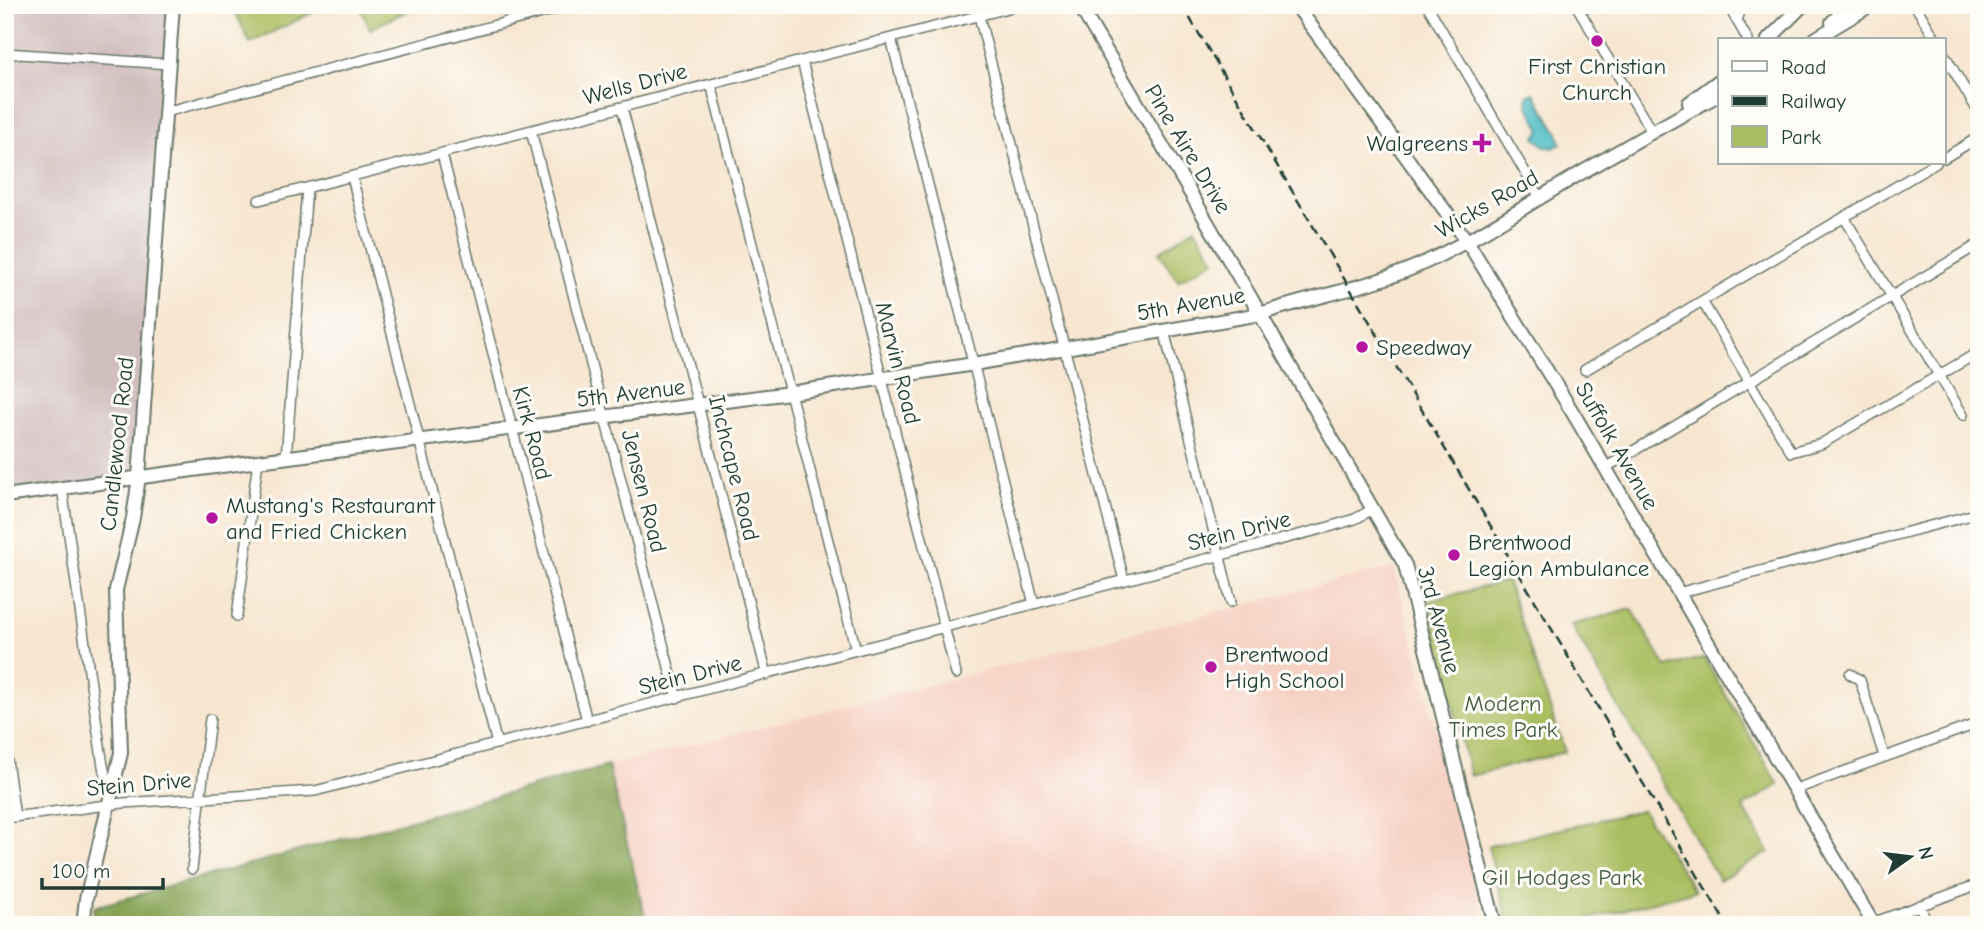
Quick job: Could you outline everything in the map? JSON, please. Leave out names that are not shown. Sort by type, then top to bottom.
[{"type":"main road","name":"Candlewood Road","points":[[83,925],[86,899],[121,753],[116,590],[133,518],[139,477],[173,5]]},
{"type":"main road","name":"Pine Aire Drive","points":[[1079,5],[1260,314]]},
{"type":"main road","name":"Suffolk Avenue","points":[[1296,5],[1467,241],[1562,394],[1796,789],[1871,924]]},
{"type":"main road","points":[[1770,38],[1803,5]]},
{"type":"main road","points":[[1813,38],[1850,5]]},
{"type":"main road","points":[[1814,38],[1871,5]]},
{"type":"main road","points":[[1652,132],[1718,82]]},
{"type":"main road","name":"Wicks Road","points":[[1260,314],[1394,275],[1427,262],[1718,93]]},
{"type":"main road","name":"5th Avenue","points":[[5,496],[790,393],[974,365],[1260,314]]},
{"type":"main road","name":"3rd Avenue","points":[[1260,314],[1405,565],[1495,925]]},
{"type":"street","points":[[165,112],[572,5]]},
{"type":"street","name":"Wells Drive","points":[[259,200],[1020,5]]},
{"type":"street","points":[[1427,5],[1541,198]]},
{"type":"street","points":[[1576,5],[1652,132]]},
{"type":"street","points":[[1728,5],[1747,38]]},
{"type":"street","points":[[1737,21],[1742,5]]},
{"type":"street","points":[[1915,5],[1935,38]]},
{"type":"street","points":[[979,16],[1124,580]]},
{"type":"street","points":[[891,38],[1034,604]]},
{"type":"street","points":[[5,53],[169,64]]},
{"type":"street","points":[[1946,57],[1979,113]]},
{"type":"street","name":"Marvin Road","points":[[802,61],[956,674]]},
{"type":"street","points":[[711,84],[856,650]]},
{"type":"street","name":"Inchcape Road","points":[[622,107],[766,675]]},
{"type":"street","name":"Jensen Road","points":[[531,131],[677,698]]},
{"type":"street","points":[[1946,157],[1979,137]]},
{"type":"street","name":"Kirk Road","points":[[442,154],[587,721]]},
{"type":"street","points":[[1585,370],[1934,164]]},
{"type":"street","points":[[352,177],[497,744]]},
{"type":"street","points":[[286,458],[307,188]]},
{"type":"street","points":[[1844,217],[1963,415]]},
{"type":"street","points":[[1605,468],[1979,244]]},
{"type":"street","points":[[1702,301],[1791,452],[1821,444],[1979,352]]},
{"type":"street","points":[[1164,330],[1231,602]]},
{"type":"street","points":[[237,616],[258,461]]},
{"type":"street","points":[[62,488],[110,800]]},
{"type":"street","name":"Stein Drive","points":[[10,817],[110,800],[314,791],[1329,527],[1355,519],[1373,509]]},
{"type":"street","points":[[1678,593],[1979,513]]},
{"type":"street","points":[[1850,674],[1860,680],[1884,756]]},
{"type":"street","points":[[192,869],[210,719]]},
{"type":"street","points":[[1796,789],[1979,723]]},
{"type":"street","points":[[5,747],[10,817]]},
{"type":"street","points":[[1871,924],[1979,884]]},
{"type":"street","points":[[1920,905],[1927,925]]},
{"type":"shaded area","points":[[5,5],[173,5],[139,477],[5,496]]},
{"type":"shaded area","name":"Brentwood High School","points":[[1394,567],[1486,925],[647,925],[608,766]]},
{"type":"green space","points":[[232,5],[328,5],[250,43]]},
{"type":"green space","points":[[359,5],[419,5],[370,29]]},
{"type":"green space","points":[[1195,228],[1215,260],[1178,281],[1159,252]]},
{"type":"green space","name":"Modern Times Park","points":[[1507,581],[1565,752],[1470,776],[1428,601]]},
{"type":"green space","points":[[1632,609],[1666,667],[1704,658],[1779,785],[1743,807],[1769,852],[1719,880],[1571,625]]},
{"type":"green space","points":[[608,766],[647,925],[92,925],[94,907]]},
{"type":"green space","name":"Gil Hodges Park","points":[[1642,810],[1695,891],[1566,925],[1508,925],[1488,846]]},
{"type":"water","points":[[1534,93],[1558,133],[1561,144],[1553,148],[1545,146],[1535,138],[1541,130],[1528,105],[1527,96]]},
{"type":"railway","points":[[1182,5],[1727,925]]},
{"type":"place","name":"First Christian Church","points":[[1597,41]]},
{"type":"place","name":"Walgreens","points":[[1482,143]]},
{"type":"place","name":"Speedway","points":[[1362,347]]},
{"type":"place","name":"Mustang's Restaurant and Fried Chicken","points":[[212,518]]},
{"type":"place","name":"Brentwood Legion Ambulance","points":[[1454,555]]},
{"type":"place","name":"Brentwood High School","points":[[1211,667]]}]
